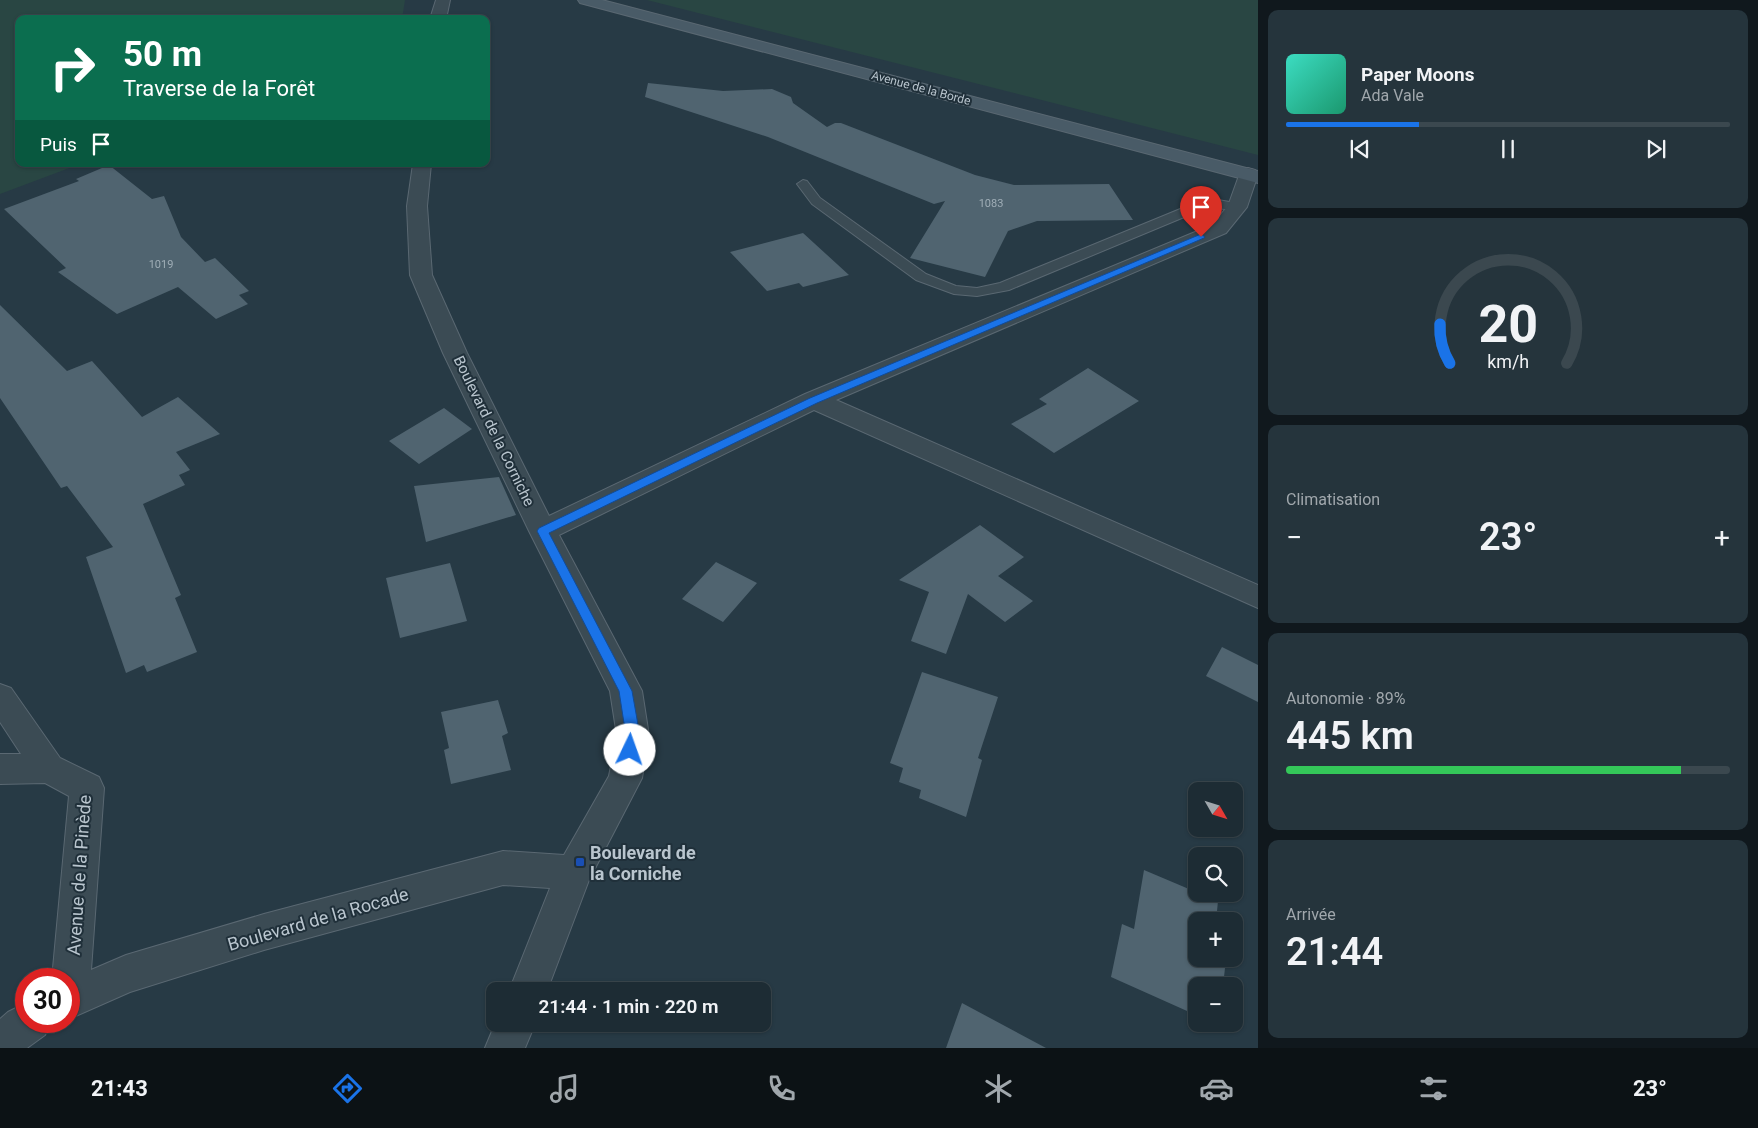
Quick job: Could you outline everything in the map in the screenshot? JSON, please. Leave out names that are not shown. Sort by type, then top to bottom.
[{"type":"street","points":[[439,15],[443,0]]},
{"type":"street","name":"Avenue de la Borde","points":[[585,0],[1253,175]]},
{"type":"street","name":"Boulevard de la Corniche","points":[[422,167],[417,206],[421,275],[455,353],[543,531],[626,691],[633,736],[624,778],[574,873],[532,982]]},
{"type":"street","points":[[543,531],[814,400],[1219,229],[1238,207],[1253,175]]},
{"type":"street","points":[[814,400],[1258,597]]},
{"type":"street","name":"Avenue de la Pinède","points":[[0,697],[48,768],[87,788],[72,968]]},
{"type":"street","points":[[0,769],[48,768]]},
{"type":"street","name":"Boulevard de la Rocade","points":[[80,995],[126,974],[254,935],[503,868],[574,873]]},
{"type":"street","points":[[0,1046],[15,1032]]},
{"type":"street","points":[[505,1048],[512,1032]]},
{"type":"lane","points":[[803,184],[816,201],[920,277],[954,290],[977,292],[1004,287],[1199,206],[1218,204],[1238,207]]},
{"type":"green space","points":[[0,0],[405,0],[403,15],[15,15],[15,167],[72,167],[0,194]]},
{"type":"green space","points":[[647,0],[1258,0],[1258,155]]},
{"type":"building","points":[[648,83],[723,91],[772,89],[791,97],[793,103],[827,127],[835,123],[841,123],[975,175],[1014,185],[1109,184],[1133,220],[1037,221],[1008,231],[985,277],[910,258],[945,201],[934,204],[768,137],[645,97]]},
{"type":"building","points":[[104,167],[112,167],[152,199],[164,196],[181,237],[205,262],[215,258],[249,291],[239,295],[248,304],[216,319],[178,287],[117,314],[58,272],[66,268],[4,209],[79,181],[76,179]]},
{"type":"building","points":[[803,233],[849,275],[803,287],[799,283],[767,291],[730,252]]},
{"type":"building","points":[[0,305],[67,371],[92,361],[142,417],[178,397],[220,434],[176,452],[190,470],[179,475],[185,485],[143,504],[181,595],[175,598],[197,652],[147,672],[144,665],[126,673],[86,557],[113,547],[67,486],[61,488],[0,398]]},
{"type":"building","points":[[1088,368],[1139,401],[1054,453],[1011,424],[1047,404],[1039,399]]},
{"type":"building","points":[[444,408],[472,429],[419,464],[389,441]]},
{"type":"building","points":[[499,477],[516,515],[426,542],[414,486]]},
{"type":"building","points":[[980,525],[1024,557],[998,576],[1033,601],[1005,622],[968,594],[946,654],[911,641],[929,592],[899,580]]},
{"type":"building","points":[[716,562],[757,583],[723,622],[682,599]]},
{"type":"building","points":[[450,563],[467,621],[400,638],[386,578]]},
{"type":"building","points":[[1222,647],[1258,665],[1258,702],[1206,676]]},
{"type":"building","points":[[922,672],[998,697],[978,758],[982,760],[966,817],[919,798],[921,790],[899,782],[903,768],[890,763]]},
{"type":"building","points":[[498,700],[508,733],[502,736],[511,770],[451,784],[444,750],[449,748],[441,712]]},
{"type":"building","points":[[1144,870],[1188,889],[1188,902],[1218,902],[1217,912],[1188,912],[1188,967],[1225,967],[1224,977],[1188,977],[1188,1011],[1111,977],[1122,924],[1134,929]]},
{"type":"building","points":[[962,1003],[1046,1048],[946,1048]]},
{"type":"place","name":"Boulevard de la Corniche","points":[[580,862]]},
{"type":"route","points":[[630,750],[633,736],[626,691],[543,531],[814,400],[1201,237]]}]
